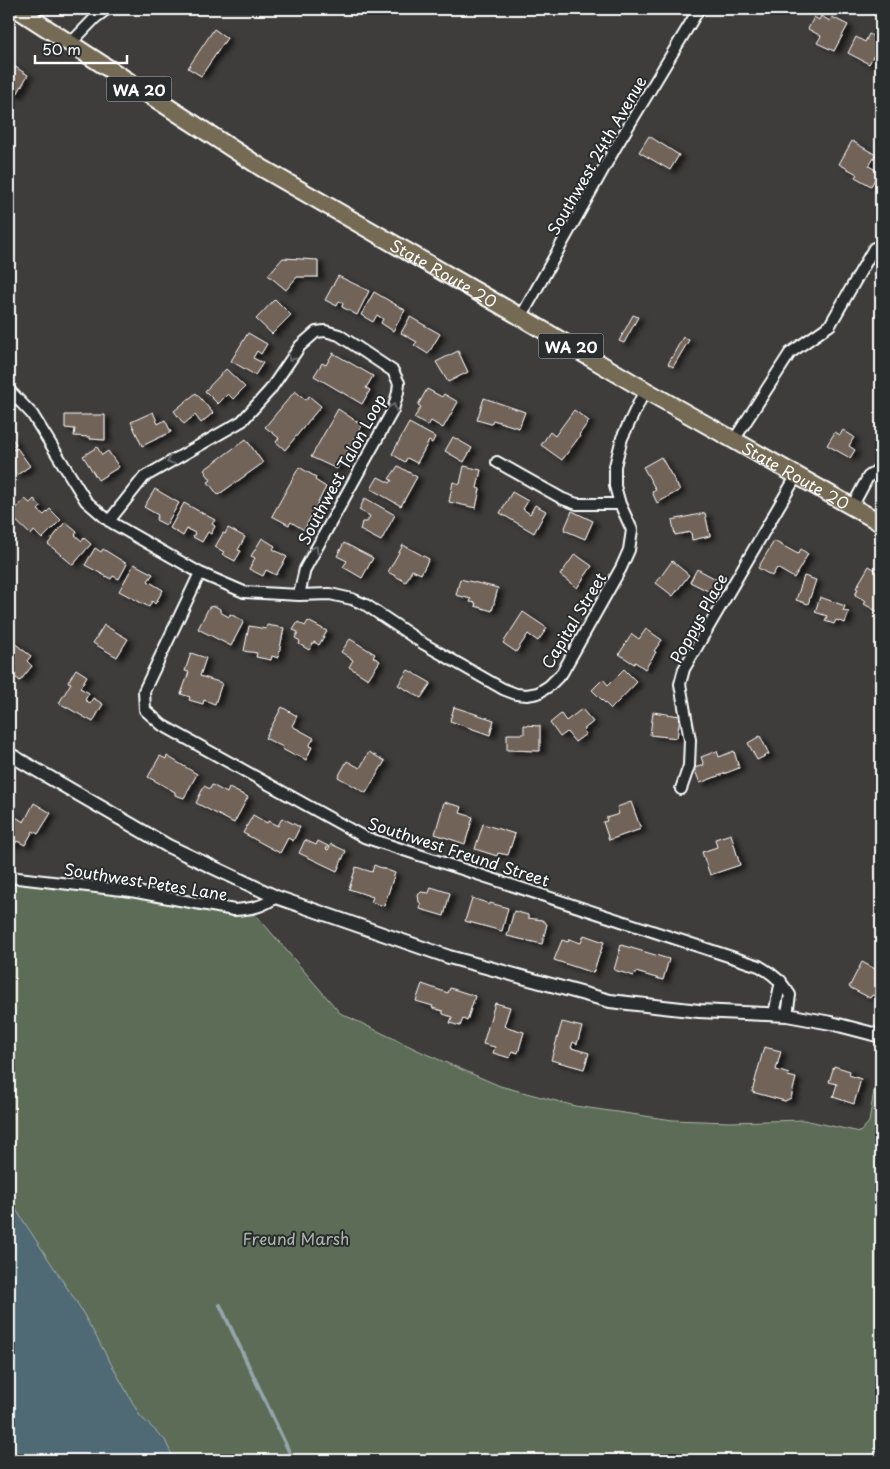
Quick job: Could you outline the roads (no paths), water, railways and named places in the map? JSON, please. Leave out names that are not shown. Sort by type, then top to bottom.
[{"type":"main road","name":"State Route 20","points":[[17,9],[262,168],[645,390],[881,523]]},
{"type":"street","points":[[70,44],[95,18],[107,9]]},
{"type":"street","name":"Southwest 24th Avenue","points":[[521,317],[614,150],[698,9]]},
{"type":"street","points":[[877,9],[881,11]]},
{"type":"street","points":[[734,440],[790,353],[830,325],[874,248]]},
{"type":"street","name":"Southwest Talon Loop","points":[[109,521],[144,477],[242,421],[270,390],[295,351],[306,340],[316,332],[338,335],[393,371],[399,383],[398,392],[393,410],[305,569],[299,595]]},
{"type":"street","name":"Capital Street","points":[[9,390],[32,414],[86,501],[109,521],[200,573],[244,592],[299,595],[330,594],[352,599],[366,605],[424,644],[503,689],[527,695],[538,693],[549,686],[562,673],[622,568],[629,550],[632,530],[620,504],[615,486],[615,466],[617,453],[645,390]]},
{"type":"street","points":[[498,462],[563,499],[577,504],[620,504]]},
{"type":"street","points":[[852,507],[868,477],[881,466]]},
{"type":"street","name":"Poppys Place","points":[[681,789],[688,766],[690,740],[680,684],[684,669],[797,475]]},
{"type":"street","name":"Southwest Freund Street","points":[[200,573],[144,691],[146,710],[162,725],[364,837],[759,966],[781,981]]},
{"type":"street","points":[[9,754],[168,846],[276,898],[449,957],[610,1001],[699,1011],[787,1015],[831,1023],[881,1036]]},
{"type":"street","name":"Southwest Petes Lane","points":[[9,877],[131,891],[234,910],[251,909],[276,898]]},
{"type":"street","points":[[774,1014],[781,981]]},
{"type":"street","points":[[781,981],[790,995],[787,1015]]},
{"type":"water","points":[[9,1199],[79,1306],[140,1416],[165,1440],[174,1460],[9,1460]]},
{"type":"waterway","points":[[220,1305],[293,1460]]},
{"type":"park label","name":"Freund Marsh","points":[[296,1238]]}]
